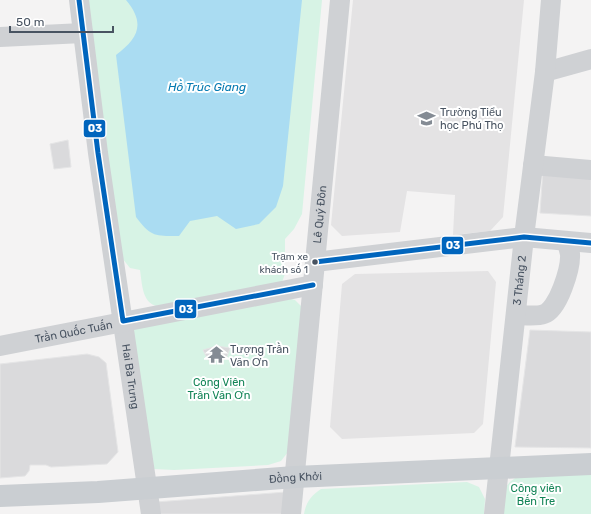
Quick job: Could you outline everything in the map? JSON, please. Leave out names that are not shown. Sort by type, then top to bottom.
[{"type":"main road","name":"Đồng Khởi","points":[[0,496],[98,492],[295,477],[591,464]]},
{"type":"street","name":"Hai Bà Trưng","points":[[79,0],[98,153],[151,514]]},
{"type":"street","name":"Lê Quý Đôn","points":[[291,514],[340,0]]},
{"type":"street","name":"3 Tháng 2","points":[[494,514],[524,237],[545,72],[551,0]]},
{"type":"street","points":[[0,37],[83,33]]},
{"type":"street","points":[[545,72],[591,59]]},
{"type":"street","points":[[533,165],[591,170]]},
{"type":"street","points":[[315,262],[524,237],[591,243]]},
{"type":"street","points":[[516,315],[544,314],[551,310],[558,299],[565,280],[570,255],[567,242]]},
{"type":"street","name":"Trần Quốc Tuấn","points":[[0,346],[313,285]]},
{"type":"shaded area","name":"Trường Tiểu học Phú Thọ","points":[[353,0],[524,0],[503,217],[490,231],[453,235],[455,195],[407,191],[400,232],[342,236],[331,225]]},
{"type":"shaded area","points":[[488,271],[496,282],[483,424],[474,433],[342,439],[330,427],[342,284],[355,274]]},
{"type":"green space","name":"Hồ Trúc Giang","points":[[85,0],[322,0],[302,214],[294,229],[285,239],[285,274],[282,282],[156,306],[148,301],[142,286],[140,270],[130,268],[122,258]]},
{"type":"green space","name":"Công Viên Trần Văn Ơn","points":[[284,297],[295,300],[303,308],[288,452],[281,461],[268,465],[174,470],[154,469],[133,333],[136,326]]},
{"type":"green space","name":"Công viên Bến Tre","points":[[591,473],[591,514],[502,514],[505,490],[510,482],[521,475]]},
{"type":"green space","points":[[467,482],[479,487],[485,499],[484,514],[304,514],[306,506],[314,494],[321,489]]},
{"type":"water","name":"Hồ Trúc Giang","points":[[126,0],[302,0],[283,186],[276,207],[259,224],[236,229],[217,216],[190,221],[179,236],[164,236],[150,232],[136,217],[116,55],[130,43],[137,30],[136,16]]},
{"type":"building","points":[[68,140],[71,167],[54,169],[50,144]]},
{"type":"building","points":[[543,169],[591,174],[591,216],[540,213]]},
{"type":"building","points":[[530,330],[591,332],[591,448],[515,447]]},
{"type":"building","name":"Tượng Trần Văn Ơn","points":[[217,346],[230,348],[226,359],[208,360],[203,350]]},
{"type":"building","points":[[87,354],[99,357],[106,363],[118,452],[107,464],[51,467],[46,465],[30,465],[29,471],[25,476],[0,478],[0,364]]},
{"type":"building","points":[[286,492],[285,514],[158,514],[156,502]]},
{"type":"transit line","name":"03","points":[[79,0],[98,153],[123,321],[313,285]]},
{"type":"transit line","name":"03","points":[[315,262],[524,237],[591,243]]},
{"type":"place","name":"Trường Tiểu học Phú Thọ","points":[[427,118]]},
{"type":"place","name":"Trạm xe khách số 1","points":[[315,262]]},
{"type":"place","name":"Tượng Trần Văn Ơn","points":[[217,355]]}]
